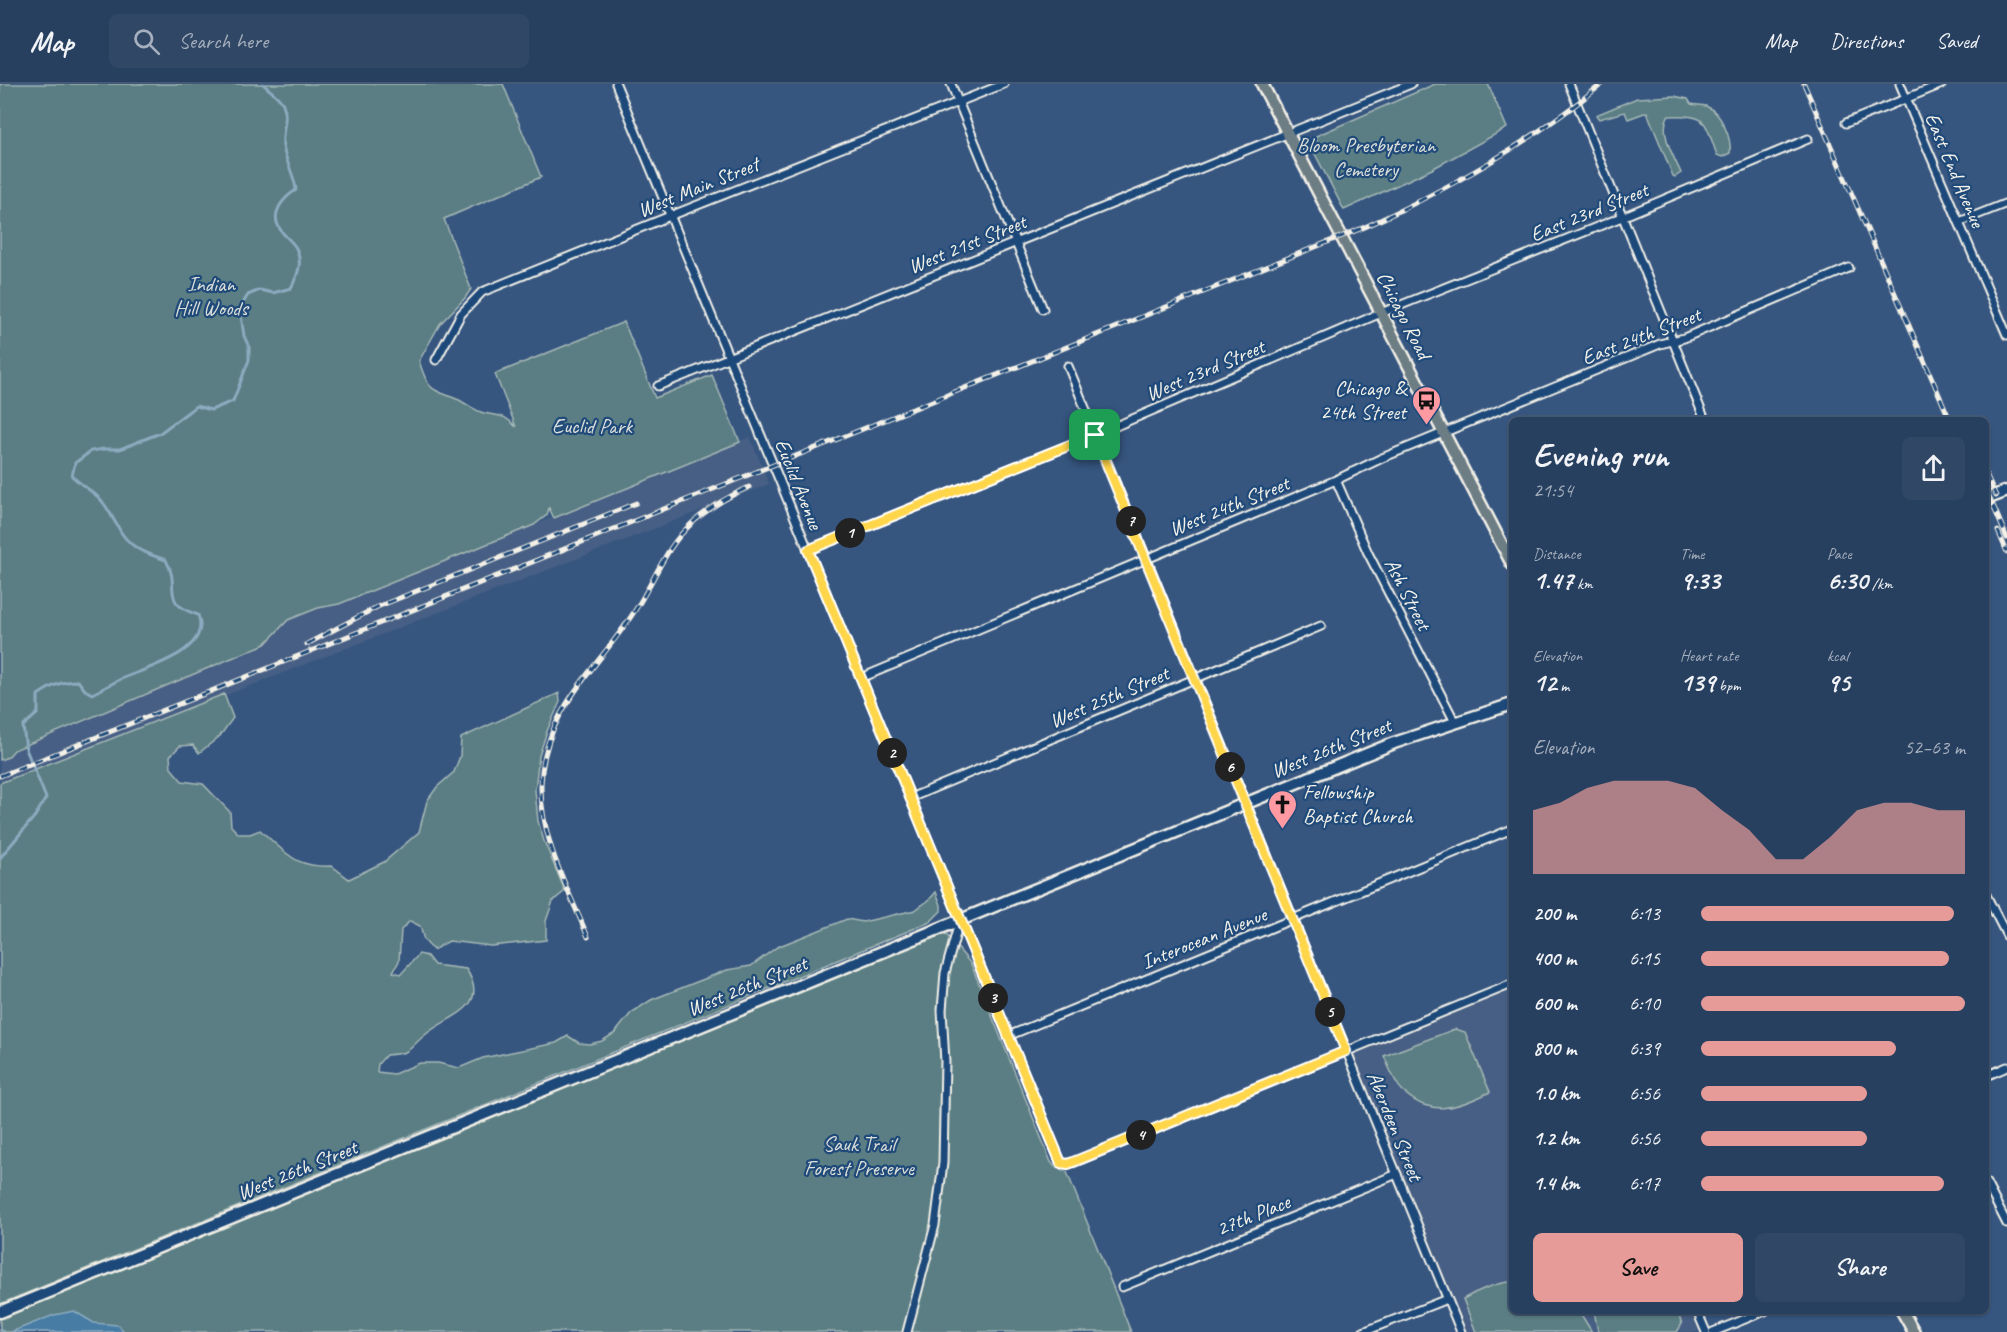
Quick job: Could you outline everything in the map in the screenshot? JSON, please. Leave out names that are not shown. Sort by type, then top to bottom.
[{"type":"main road","name":"Chicago Road","points":[[1262,84],[1444,433],[1509,551]]},
{"type":"main road","points":[[1904,1314],[1914,1332]]},
{"type":"street","name":"Euclid Avenue","points":[[616,84],[1061,1163],[1075,1162],[1346,1051]]},
{"type":"street","points":[[951,84],[1043,309]]},
{"type":"street","name":"West Main Street","points":[[436,360],[461,314],[482,292],[1004,84]]},
{"type":"street","name":"West 21st Street","points":[[658,386],[1411,84]]},
{"type":"street","points":[[1569,84],[1704,417]]},
{"type":"street","name":"East End Avenue","points":[[1900,84],[2007,335]]},
{"type":"street","points":[[1846,123],[1942,84]]},
{"type":"street","name":"East 23rd Street","points":[[1381,313],[1622,217],[1808,139]]},
{"type":"street","points":[[1959,222],[2007,203]]},
{"type":"street","name":"East 24th Street","points":[[1444,433],[1658,345],[1684,338],[1849,268]]},
{"type":"street","name":"West 23rd Street","points":[[808,550],[1095,435],[1381,313]]},
{"type":"street","name":"Aberdeen Street","points":[[1068,366],[1461,1332]]},
{"type":"street","name":"West 24th Street","points":[[861,678],[1444,433]]},
{"type":"street","name":"Ash Street","points":[[1336,480],[1368,553],[1455,722]]},
{"type":"street","points":[[1989,498],[2007,491]]},
{"type":"street","name":"West 25th Street","points":[[910,798],[1321,626]]},
{"type":"street","name":"West 26th Street","points":[[0,1312],[1394,743],[1509,705]]},
{"type":"street","name":"Interocean Avenue","points":[[1008,1036],[1509,830]]},
{"type":"street","points":[[1989,901],[2007,936]]},
{"type":"street","points":[[907,1332],[935,1225],[943,1163],[945,1062],[942,1010],[945,973],[960,919]]},
{"type":"street","points":[[1346,1051],[1509,985]]},
{"type":"street","points":[[1989,1075],[2007,1067]]},
{"type":"street","name":"27th Place","points":[[1122,1287],[1397,1174]]},
{"type":"street","points":[[1989,1189],[2007,1224]]},
{"type":"street","points":[[1363,1332],[1447,1299]]},
{"type":"street","points":[[1698,1314],[1706,1332]]},
{"type":"street","points":[[1713,1332],[1758,1314]]},
{"type":"shaded area","points":[[750,437],[769,484],[0,783],[0,760],[8,757],[13,750],[265,644],[288,620],[318,608],[339,604]]},
{"type":"shaded area","points":[[1509,990],[1509,1314],[1693,1314],[1700,1332],[1466,1332],[1353,1054]]},
{"type":"shaded area","points":[[74,1311],[94,1323],[118,1325],[125,1332],[11,1332],[54,1315]]},
{"type":"green space","name":"Indian Hill Woods","points":[[0,84],[503,84],[541,177],[444,219],[471,289],[440,324],[419,361],[428,384],[436,391],[459,400],[477,411],[505,417],[516,427],[495,374],[624,322],[655,398],[712,375],[740,442],[554,518],[549,508],[547,515],[534,525],[339,604],[318,608],[288,620],[265,644],[14,750],[8,757],[0,760]]},
{"type":"green space","name":"Bloom Presbyterian Cemetery","points":[[1435,84],[1488,84],[1507,128],[1432,169],[1344,210],[1312,148],[1317,141],[1316,136]]},
{"type":"green space","points":[[1674,96],[1688,99],[1691,104],[1711,109],[1724,126],[1730,147],[1730,153],[1722,157],[1717,155],[1706,127],[1698,118],[1668,116],[1666,137],[1681,173],[1675,177],[1647,112],[1628,119],[1625,112],[1599,119],[1596,115],[1637,98]]},
{"type":"green space","points":[[559,693],[560,702],[539,756],[535,790],[538,821],[565,891],[553,901],[546,921],[546,940],[491,946],[449,941],[433,950],[424,940],[420,926],[410,921],[401,930],[399,961],[393,972],[401,974],[419,954],[427,956],[434,965],[466,969],[473,982],[474,993],[471,1002],[464,1010],[434,1028],[409,1050],[386,1055],[378,1064],[377,1072],[394,1074],[420,1063],[438,1063],[459,1068],[483,1058],[556,1043],[568,1036],[579,1043],[590,1044],[602,1041],[615,1033],[631,1013],[651,1000],[727,970],[751,966],[777,947],[847,919],[863,922],[915,910],[936,892],[941,911],[930,922],[0,1304],[0,783],[224,694],[233,718],[220,736],[199,753],[193,745],[180,746],[170,756],[171,768],[182,781],[203,784],[230,812],[231,826],[239,834],[250,834],[260,830],[300,862],[332,866],[349,879],[384,862],[419,832],[427,801],[437,787],[454,772],[460,756],[461,738]]},
{"type":"green space","name":"Sauk Trail Forest Preserve","points":[[944,932],[971,964],[1051,1162],[1055,1167],[1067,1172],[1131,1332],[0,1332],[0,1317]]},
{"type":"green space","points":[[1455,1029],[1465,1032],[1490,1092],[1456,1106],[1445,1108],[1423,1105],[1399,1087],[1384,1056]]},
{"type":"green space","points":[[1509,1282],[1509,1314],[1581,1314],[1592,1332],[1476,1332],[1463,1299]]},
{"type":"green space","points":[[1595,1314],[1678,1314],[1682,1324],[1677,1332],[1598,1332]]},
{"type":"waterway","points":[[0,858],[35,816],[46,798],[26,749],[23,726],[38,713],[38,695],[57,685],[78,681],[85,690],[92,694],[172,658],[195,640],[200,628],[198,615],[178,605],[166,560],[143,552],[131,544],[121,533],[101,500],[72,476],[75,463],[91,451],[120,449],[160,433],[196,406],[211,410],[233,401],[249,360],[249,347],[244,336],[240,308],[248,295],[260,290],[273,293],[291,288],[294,283],[299,268],[298,253],[280,229],[276,218],[282,202],[296,190],[283,146],[285,109],[279,99],[263,84]]},
{"type":"railway","points":[[0,776],[1365,227],[1428,196],[1517,146],[1602,84]]},
{"type":"railway","points":[[1804,84],[1949,417]]},
{"type":"railway","points":[[1989,481],[1996,496]]},
{"type":"railway","points":[[588,937],[564,882],[545,824],[541,785],[544,758],[551,734],[574,692],[634,612],[677,539],[707,511],[749,487]]},
{"type":"railway","points":[[1989,496],[2007,538]]},
{"type":"railway","points":[[307,644],[377,607],[636,503]]},
{"type":"railway","points":[[1998,531],[2007,552]]},
{"type":"place","name":"Chicago & 24th Street","points":[[1427,426]]},
{"type":"place","name":"Fellowship Baptist Church","points":[[1282,830]]},
{"type":"route","points":[[1095,435],[1346,1051],[1068,1164],[1061,1163],[808,550],[1095,435]]},
{"type":"park label","name":"Euclid Park","points":[[592,426]]}]
